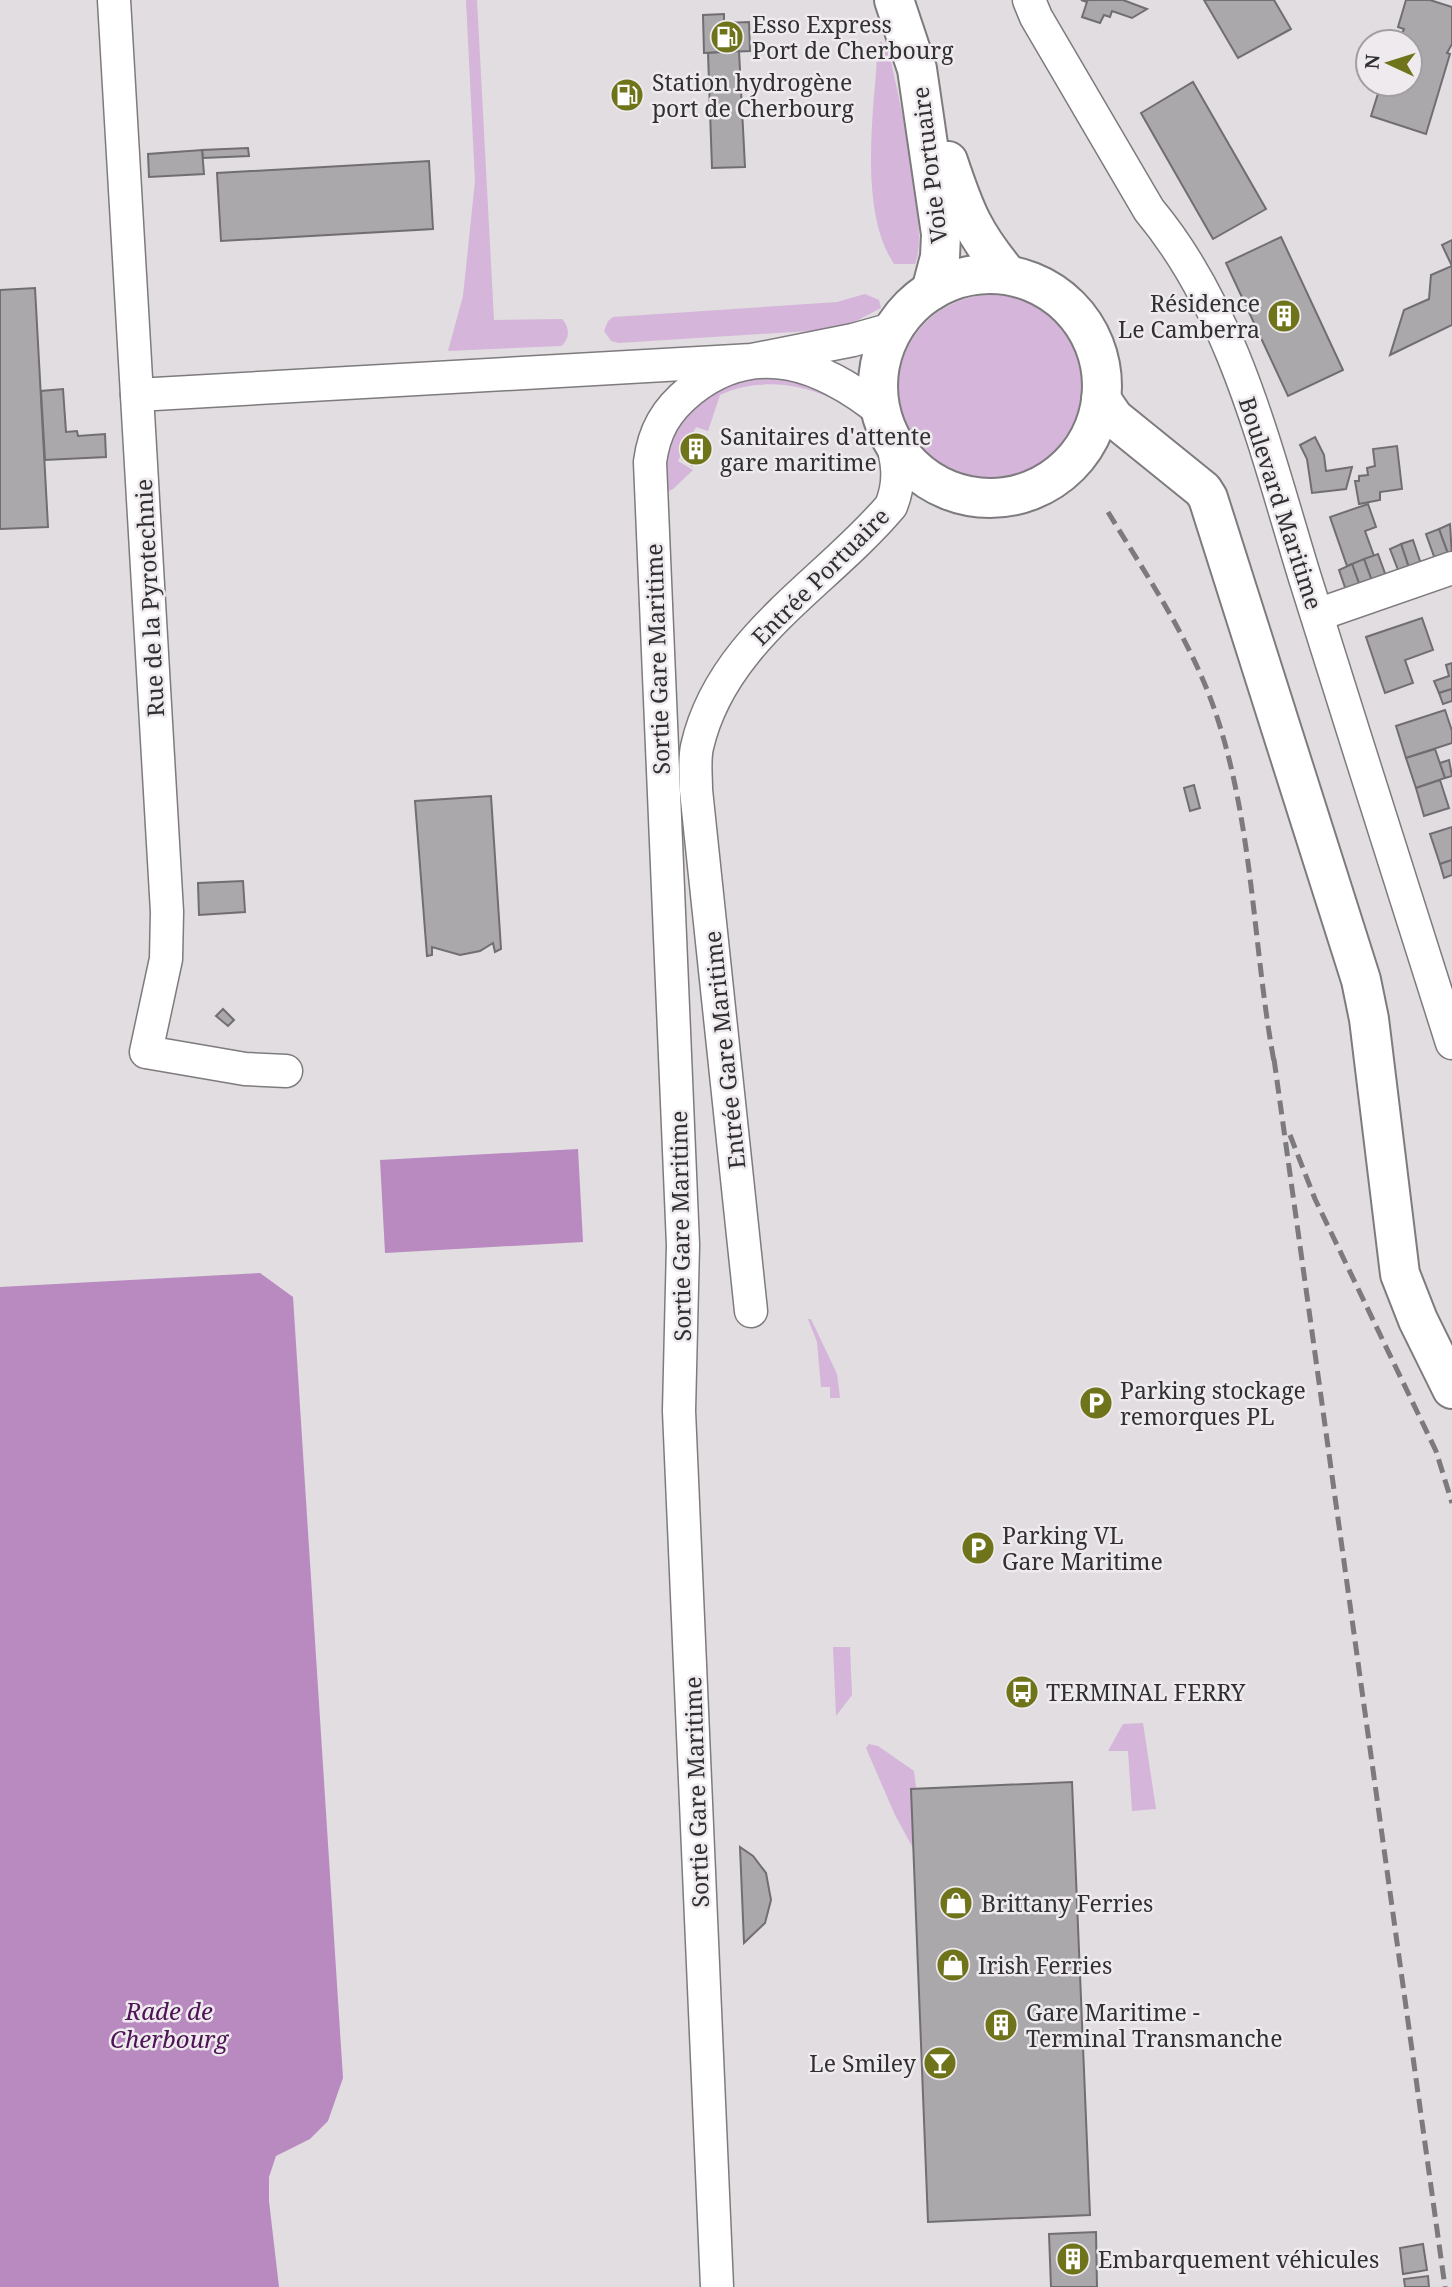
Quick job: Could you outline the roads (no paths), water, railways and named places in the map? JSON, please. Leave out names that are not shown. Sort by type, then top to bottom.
[{"type":"main road","name":"Voie Portuaire","points":[[894,0],[917,69],[941,234],[940,257],[931,291]]},
{"type":"main road","points":[[917,69],[968,219],[979,241],[1008,275]]},
{"type":"main road","points":[[981,275],[1008,275],[1034,283],[1057,296],[1077,315],[1091,338],[1100,363],[1101,399],[1098,417],[1070,465],[1047,483],[1020,494],[986,499],[947,490],[928,479],[906,459],[886,424],[879,388],[881,365],[888,342],[900,321],[931,291],[955,280],[981,275]]},
{"type":"main road","points":[[1101,399],[1114,418],[1208,498],[1361,980],[1369,1019],[1400,1274],[1418,1320],[1452,1390]]},
{"type":"main road","points":[[1079,452],[1110,449],[1149,454],[1181,473]]},
{"type":"street","name":"Rue de la Pyrotechnie","points":[[114,0],[167,912],[166,959],[146,1052],[245,1069],[286,1071]]},
{"type":"street","name":"Boulevard Maritime","points":[[1029,0],[1036,18],[1149,210],[1167,231],[1206,296],[1225,337],[1443,985],[1452,1043]]},
{"type":"street","points":[[137,395],[752,360],[853,340],[884,331],[900,321]]},
{"type":"street","points":[[752,360],[816,372],[840,382],[886,424]]},
{"type":"street","name":"Sortie Gare Maritime","points":[[717,2287],[679,1411],[683,1245],[679,1113],[649,484],[652,442],[671,408],[707,378],[752,360]]},
{"type":"street","name":"Entrée Portuaire","points":[[696,790],[697,748],[708,716],[753,640],[891,506],[897,492],[898,472],[886,424]]},
{"type":"street","points":[[1317,615],[1452,568]]},
{"type":"street","name":"Entrée Gare Maritime","points":[[696,790],[751,1311]]},
{"type":"water","points":[[578,1149],[583,1242],[385,1253],[380,1160]]},
{"type":"water","name":"Rade de Cherbourg","points":[[260,1273],[293,1297],[343,2078],[328,2121],[310,2139],[276,2156],[269,2177],[269,2201],[279,2287],[0,2287],[0,1287]]},
{"type":"railway","points":[[1108,512],[1183,637],[1217,717],[1239,803],[1275,1067]]},
{"type":"railway","points":[[1274,1059],[1445,2287]]},
{"type":"railway","points":[[1290,1135],[1315,1199],[1436,1451],[1452,1503]]},
{"type":"place","name":"Esso Express Port de Cherbourg","points":[[727,37]]},
{"type":"place","name":"Station hydrogène port de Cherbourg","points":[[627,95]]},
{"type":"place","name":"Résidence Le Camberra","points":[[1284,316]]},
{"type":"place","name":"Sanitaires d'attente gare maritime","points":[[696,449]]},
{"type":"place","name":"Parking stockage remorques PL","points":[[1096,1403]]},
{"type":"place","name":"Parking VL Gare Maritime","points":[[978,1548]]},
{"type":"place","name":"TERMINAL FERRY","points":[[1022,1692]]},
{"type":"place","name":"Brittany Ferries","points":[[956,1903]]},
{"type":"place","name":"Irish Ferries","points":[[953,1965]]},
{"type":"place","name":"Gare Maritime - Terminal Transmanche","points":[[1001,2025]]},
{"type":"place","name":"Le Smiley","points":[[940,2063]]},
{"type":"place","name":"Embarquement véhicules","points":[[1073,2259]]}]
